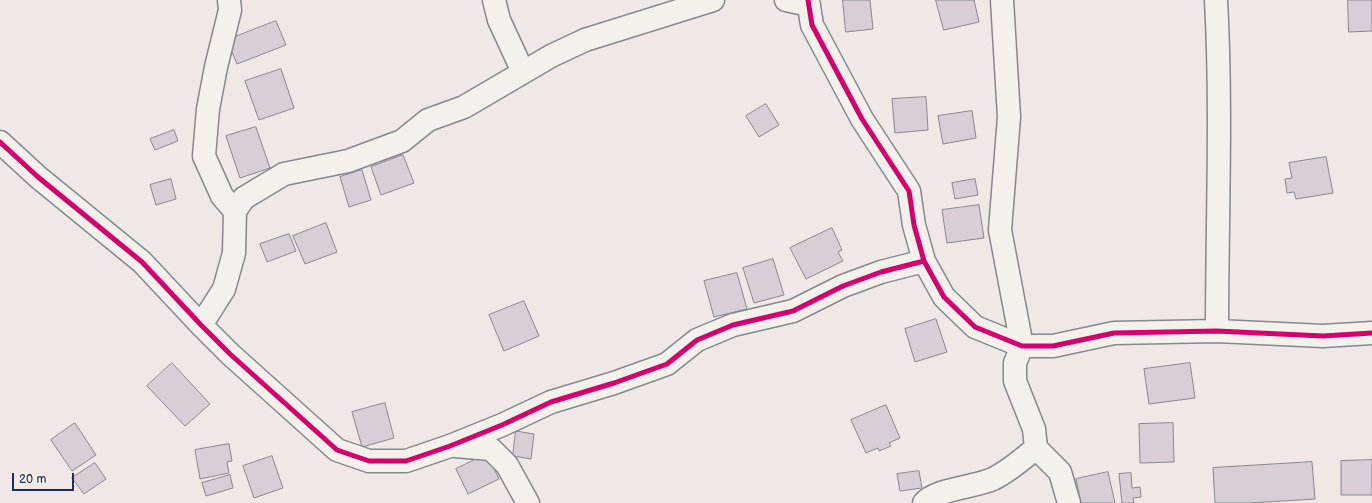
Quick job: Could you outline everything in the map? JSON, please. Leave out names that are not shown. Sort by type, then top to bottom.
[{"type":"street","points":[[229,0],[230,10],[216,67],[208,109],[204,156],[222,196],[235,212]]},
{"type":"street","points":[[494,0],[499,20],[522,72]]},
{"type":"street","points":[[201,325],[224,289],[234,253],[235,212],[244,198],[284,174],[348,161],[402,141],[428,120],[464,106],[551,56],[585,40],[713,0]]},
{"type":"street","points":[[786,0],[808,3],[812,25],[862,119],[909,191],[914,225],[924,261],[944,297],[975,327],[1022,346],[1053,346],[1114,333],[1217,331],[1323,336],[1372,333]]},
{"type":"street","points":[[1002,0],[1009,116],[1000,230],[1022,346],[1015,362],[1015,381],[1034,429],[1036,448],[1060,472],[1069,503]]},
{"type":"street","points":[[1216,0],[1219,110],[1217,331]]},
{"type":"street","points":[[0,142],[38,178],[142,262],[230,354],[337,450],[368,461],[406,461],[450,446],[502,425],[551,402],[614,383],[667,364],[697,340],[733,325],[793,311],[849,284],[882,272],[924,261]]},
{"type":"street","points":[[450,446],[490,449],[506,465],[528,503]]},
{"type":"street","points":[[924,503],[926,500],[939,494],[993,479],[1020,462],[1036,448]]},
{"type":"building","points":[[843,0],[870,0],[873,29],[846,32]]},
{"type":"building","points":[[936,0],[974,0],[979,22],[944,30]]},
{"type":"building","points":[[1348,0],[1372,0],[1372,31],[1349,32]]},
{"type":"building","points":[[276,21],[286,45],[237,64],[227,40]]},
{"type":"building","points":[[281,69],[294,108],[259,120],[245,81]]},
{"type":"building","points":[[926,97],[928,130],[895,133],[892,99]]},
{"type":"building","points":[[766,104],[779,125],[759,137],[746,116]]},
{"type":"building","points":[[972,111],[976,138],[943,144],[938,116]]},
{"type":"building","points":[[256,127],[270,168],[240,178],[226,136]]},
{"type":"building","points":[[174,130],[178,141],[155,150],[150,139]]},
{"type":"building","points":[[403,155],[414,183],[381,195],[371,167]]},
{"type":"building","points":[[1326,157],[1333,193],[1296,199],[1294,192],[1287,193],[1285,179],[1292,178],[1289,163]]},
{"type":"building","points":[[362,170],[371,200],[349,207],[340,177]]},
{"type":"building","points":[[171,179],[176,199],[156,205],[150,185]]},
{"type":"building","points":[[975,179],[978,195],[955,199],[952,183]]},
{"type":"building","points":[[979,205],[984,238],[947,243],[942,210]]},
{"type":"building","points":[[326,223],[337,252],[305,264],[293,236]]},
{"type":"building","points":[[832,228],[842,250],[838,252],[843,261],[806,279],[790,248]]},
{"type":"building","points":[[289,234],[296,251],[267,262],[260,244]]},
{"type":"building","points":[[773,259],[784,295],[754,303],[743,268]]},
{"type":"building","points":[[737,273],[747,309],[714,317],[704,281]]},
{"type":"building","points":[[524,301],[539,336],[504,351],[489,315]]},
{"type":"building","points":[[936,319],[947,352],[915,362],[905,329]]},
{"type":"building","points":[[172,363],[210,404],[185,426],[147,386]]},
{"type":"building","points":[[1190,363],[1195,398],[1149,404],[1144,369]]},
{"type":"building","points":[[385,403],[394,438],[362,447],[352,412]]},
{"type":"building","points":[[886,405],[900,438],[889,443],[891,446],[879,451],[878,448],[866,453],[851,420]]},
{"type":"building","points":[[75,423],[96,455],[72,471],[51,440]]},
{"type":"building","points":[[1173,423],[1174,462],[1140,463],[1139,424]]},
{"type":"building","points":[[516,431],[534,434],[531,459],[513,456]]},
{"type":"building","points":[[229,444],[232,461],[227,462],[229,473],[200,479],[195,450]]},
{"type":"building","points":[[487,454],[499,479],[468,494],[456,469]]},
{"type":"building","points":[[272,456],[283,488],[254,498],[243,466]]},
{"type":"building","points":[[1372,460],[1372,495],[1341,495],[1341,461]]},
{"type":"building","points":[[1312,462],[1315,499],[1249,503],[1215,503],[1213,468]]},
{"type":"building","points":[[95,463],[106,479],[84,494],[72,478]]},
{"type":"building","points":[[919,471],[922,488],[900,491],[897,474]]},
{"type":"building","points":[[1108,472],[1115,503],[1081,503],[1076,479]]},
{"type":"building","points":[[1131,473],[1132,488],[1140,487],[1141,497],[1133,498],[1134,503],[1122,503],[1119,474]]},
{"type":"building","points":[[230,475],[233,488],[206,496],[202,483]]},
{"type":"cycle path","points":[[808,0],[812,25],[862,119],[909,191],[914,225],[924,261],[944,297],[975,327],[1022,346],[1053,346],[1114,333],[1217,331],[1323,336],[1372,333]]},
{"type":"cycle path","points":[[0,142],[38,177],[142,262],[230,354],[337,450],[369,461],[406,461],[450,446],[502,425],[551,402],[614,383],[667,364],[697,340],[733,325],[793,311],[843,286],[881,272],[924,261]]}]
